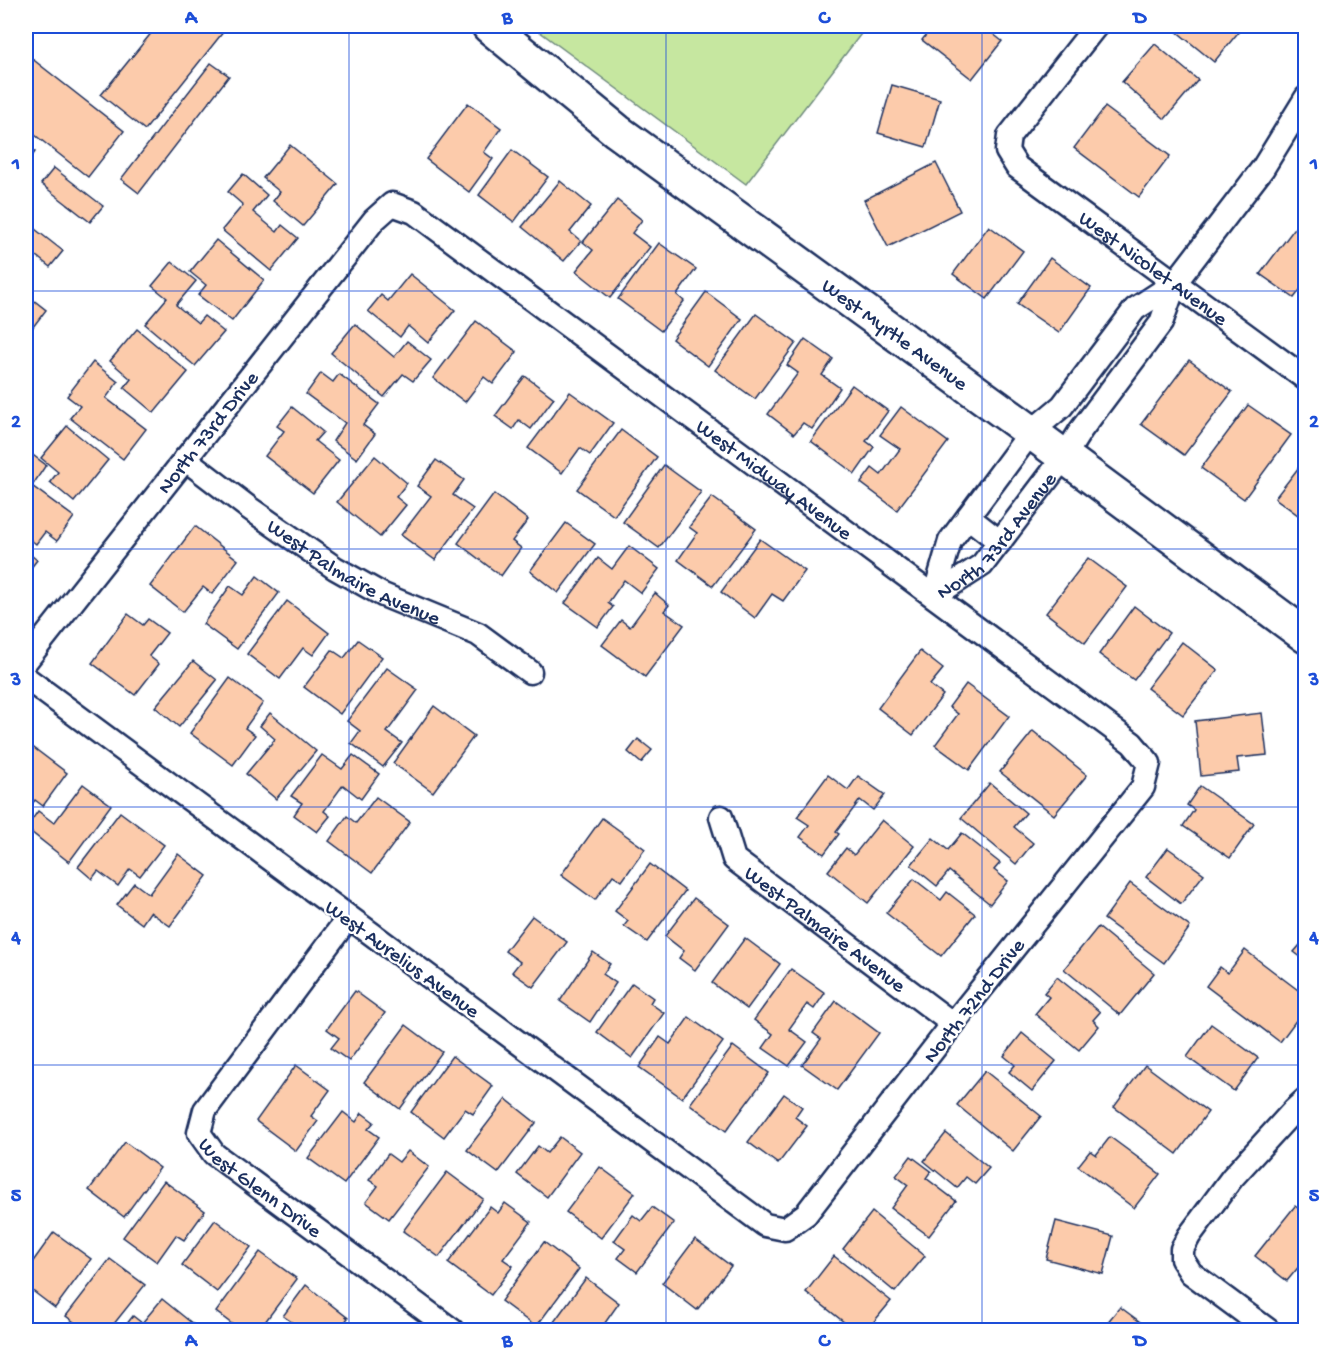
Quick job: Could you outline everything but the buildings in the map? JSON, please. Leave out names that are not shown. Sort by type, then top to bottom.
[{"type":"street","name":"West Myrtle Avenue","points":[[489,26],[617,131],[1031,432],[1305,636]]},
{"type":"street","name":"West Nicolet Avenue","points":[[1096,26],[1009,136],[1007,151],[1017,167],[1305,379]]},
{"type":"street","name":"North 73rd Avenue","points":[[934,596],[982,565],[1064,457],[1081,430],[1161,323],[1175,283],[1263,168],[1305,98]]},
{"type":"street","name":"North 73rd Drive","points":[[26,661],[374,220],[392,204]]},
{"type":"street","name":"West Midway Avenue","points":[[392,204],[414,212],[1132,743],[1149,763]]},
{"type":"street","name":"North 73rd Avenue","points":[[934,596],[950,541],[1031,432],[1062,406],[1135,309],[1175,283]]},
{"type":"street","name":"West Palmaire Avenue","points":[[184,459],[335,568],[383,594],[478,634],[530,672]]},
{"type":"street","points":[[968,517],[1000,542]]},
{"type":"street","name":"West Aurelius Avenue","points":[[26,678],[765,1225],[785,1229]]},
{"type":"street","name":"North 72nd Drive","points":[[785,1229],[806,1214],[953,1024],[1143,787],[1149,763]]},
{"type":"street","name":"West Palmaire Avenue","points":[[721,817],[734,859],[953,1024]]},
{"type":"street","name":"West Glenn Drive","points":[[348,918],[206,1110],[199,1133],[214,1154],[452,1330]]},
{"type":"street","points":[[1268,1330],[1191,1273],[1182,1259],[1182,1249],[1232,1178],[1305,1099]]},
{"type":"green space","points":[[532,26],[867,26],[746,184]]}]
